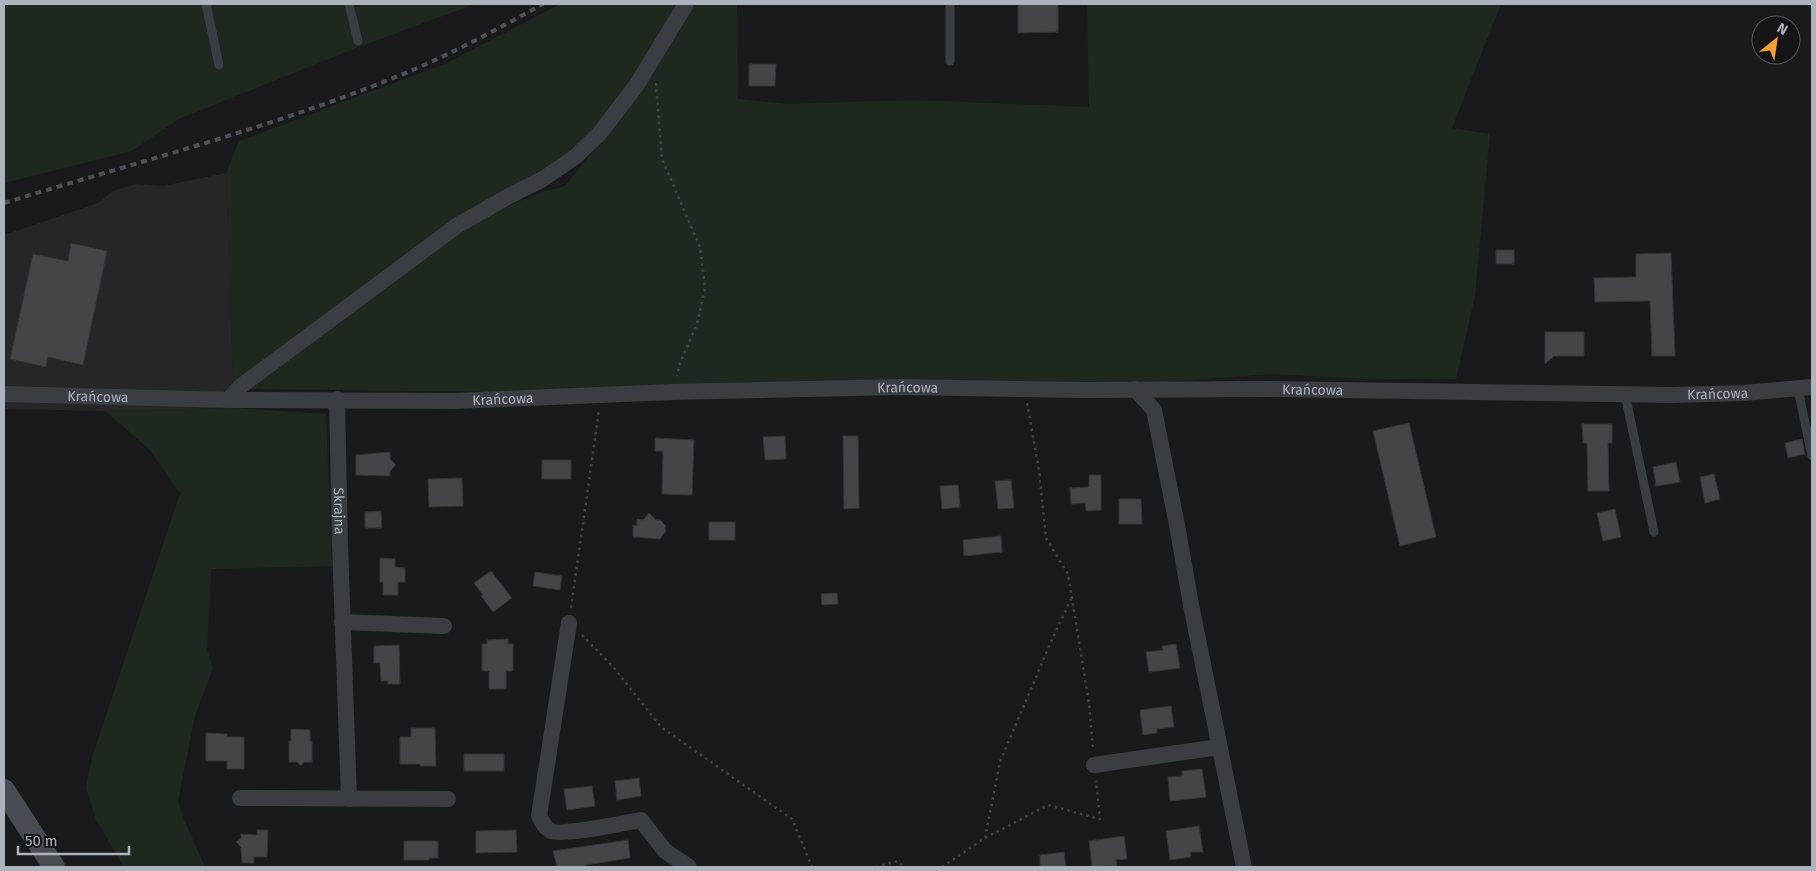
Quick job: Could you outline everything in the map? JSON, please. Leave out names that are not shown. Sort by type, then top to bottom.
[{"type":"main road","points":[[4,790],[54,867]]},
{"type":"street","points":[[228,400],[241,386],[458,224],[543,179],[575,157],[600,134],[636,86],[686,4]]},
{"type":"street","name":"Krańcowa","points":[[4,394],[228,400],[454,401],[672,392],[899,387],[1024,389],[1259,388],[1625,394],[1710,394],[1805,388]]},
{"type":"street","points":[[1135,389],[1154,410],[1243,867]]},
{"type":"street","name":"Skrajna","points":[[337,399],[342,622],[349,799]]},
{"type":"street","points":[[342,622],[444,626]]},
{"type":"street","points":[[569,623],[539,816],[545,827],[552,832],[565,832],[641,820],[664,851],[689,867]]},
{"type":"street","points":[[1094,765],[1218,746]]},
{"type":"street","points":[[240,798],[448,800]]},
{"type":"lane","points":[[206,4],[219,65]]},
{"type":"lane","points":[[349,4],[358,41]]},
{"type":"lane","points":[[950,4],[950,61]]},
{"type":"lane","points":[[1805,388],[1812,456]]},
{"type":"lane","points":[[1625,394],[1654,532]]},
{"type":"path","points":[[654,58],[662,159],[700,247],[705,288],[697,324],[680,363],[672,392]]},
{"type":"path","points":[[942,867],[985,838],[1048,805],[1100,819],[1089,703],[1068,574],[1046,538],[1039,470],[1024,389]]},
{"type":"path","points":[[601,396],[569,623],[614,668],[661,728],[792,819],[812,867]]},
{"type":"path","points":[[985,838],[1000,762],[1050,644],[1072,598]]},
{"type":"path","points":[[876,867],[898,861],[904,867]]},
{"type":"shaded area","points":[[4,4],[475,4],[356,48],[179,119],[132,151],[4,183]]},
{"type":"shaded area","points":[[560,4],[682,4],[641,71],[566,161],[461,216],[392,264],[233,386],[226,173],[239,141],[447,63]]},
{"type":"shaded area","points":[[694,4],[737,4],[738,99],[786,104],[915,100],[1089,107],[1087,4],[1501,4],[1452,128],[1490,134],[1475,296],[1456,379],[1365,379],[1272,374],[1151,383],[497,392],[251,389],[259,379],[454,234],[495,211],[542,192],[565,186],[652,76]]},
{"type":"shaded area","points":[[226,173],[234,408],[105,411],[4,409],[4,235],[98,203],[113,191],[136,184],[163,186]]},
{"type":"shaded area","points":[[234,408],[326,414],[332,566],[211,569],[207,649],[213,668],[195,716],[178,801],[184,820],[205,867],[124,867],[96,820],[86,788],[92,757],[180,493],[149,449],[105,411]]},
{"type":"building","points":[[1018,4],[1058,4],[1058,32],[1018,33]]},
{"type":"building","points":[[749,64],[776,64],[775,86],[749,86]]},
{"type":"building","points":[[71,243],[107,251],[83,365],[48,357],[46,367],[10,359],[33,254],[68,261]]},
{"type":"building","points":[[1496,250],[1514,250],[1514,264],[1496,264]]},
{"type":"building","points":[[1671,253],[1675,356],[1652,356],[1650,301],[1595,302],[1594,278],[1636,277],[1636,254]]},
{"type":"building","points":[[1545,332],[1584,332],[1584,356],[1554,356],[1545,364]]},
{"type":"building","points":[[1409,423],[1436,537],[1400,546],[1373,431]]},
{"type":"building","points":[[1582,424],[1612,424],[1612,443],[1608,443],[1609,491],[1588,491],[1587,443],[1583,443]]},
{"type":"building","points":[[785,436],[786,459],[765,460],[763,437]]},
{"type":"building","points":[[843,436],[858,436],[859,508],[844,509]]},
{"type":"building","points":[[655,438],[694,440],[692,495],[662,494],[663,451],[655,451]]},
{"type":"building","points":[[1802,439],[1805,454],[1788,458],[1785,443]]},
{"type":"building","points":[[390,452],[390,459],[396,465],[390,471],[390,476],[356,475],[356,455]]},
{"type":"building","points":[[542,460],[571,460],[571,479],[542,479]]},
{"type":"building","points":[[1676,462],[1680,482],[1656,486],[1653,467]]},
{"type":"building","points":[[1714,474],[1720,499],[1705,503],[1700,477]]},
{"type":"building","points":[[1089,475],[1101,475],[1101,510],[1086,511],[1085,503],[1071,504],[1070,488],[1089,487]]},
{"type":"building","points":[[462,478],[463,506],[429,507],[428,479]]},
{"type":"building","points":[[1011,480],[1014,508],[998,509],[995,481]]},
{"type":"building","points":[[958,485],[960,507],[942,509],[940,486]]},
{"type":"building","points":[[1119,499],[1141,499],[1142,524],[1119,524]]},
{"type":"building","points":[[1615,509],[1621,537],[1603,541],[1597,513]]},
{"type":"building","points":[[381,511],[382,528],[365,528],[365,512]]},
{"type":"building","points":[[649,513],[666,526],[665,532],[660,539],[633,537],[633,525],[637,526],[637,519],[643,520]]},
{"type":"building","points":[[709,522],[735,522],[735,540],[709,540]]},
{"type":"building","points":[[1001,536],[1002,552],[964,556],[963,540]]},
{"type":"building","points":[[380,558],[395,559],[395,567],[405,568],[405,582],[398,582],[398,595],[383,595],[383,582],[380,582]]},
{"type":"building","points":[[491,571],[512,598],[493,612],[474,583]]},
{"type":"building","points":[[535,572],[562,576],[560,590],[533,586]]},
{"type":"building","points":[[837,593],[838,604],[822,605],[821,594]]},
{"type":"building","points":[[508,639],[508,644],[513,644],[513,671],[506,671],[506,689],[489,689],[489,671],[482,671],[482,644],[487,644],[487,640]]},
{"type":"building","points":[[1176,644],[1180,668],[1149,672],[1146,652],[1163,650],[1162,646]]},
{"type":"building","points":[[399,645],[400,684],[388,684],[388,681],[381,681],[380,663],[374,663],[374,646]]},
{"type":"building","points":[[1171,706],[1174,727],[1157,729],[1157,733],[1143,735],[1140,710]]},
{"type":"building","points":[[411,728],[435,728],[436,766],[400,764],[400,737],[411,737]]},
{"type":"building","points":[[291,729],[310,730],[312,762],[304,762],[301,766],[297,762],[289,762]]},
{"type":"building","points":[[206,733],[227,734],[227,737],[244,737],[244,769],[227,769],[227,761],[206,761]]},
{"type":"building","points":[[464,754],[504,754],[504,771],[464,771]]},
{"type":"building","points":[[1202,769],[1206,797],[1170,801],[1168,777],[1182,776],[1182,771]]},
{"type":"building","points":[[639,778],[641,796],[617,800],[615,781]]},
{"type":"building","points":[[592,786],[595,806],[567,810],[564,789]]},
{"type":"building","points":[[1199,826],[1203,852],[1190,852],[1191,857],[1170,860],[1166,831]]},
{"type":"building","points":[[257,830],[268,830],[267,857],[254,857],[254,863],[242,863],[241,847],[236,842],[241,838],[241,834],[257,835]]},
{"type":"building","points":[[516,830],[517,852],[476,853],[476,831]]},
{"type":"building","points":[[1124,836],[1127,859],[1116,860],[1117,866],[1092,867],[1089,841]]},
{"type":"building","points":[[628,840],[630,858],[580,867],[557,867],[553,851]]},
{"type":"building","points":[[404,841],[438,841],[438,858],[404,860]]},
{"type":"building","points":[[1064,852],[1066,867],[1040,867],[1040,855]]},
{"type":"railway","points":[[4,203],[314,108],[415,69],[496,30],[543,4]]}]
